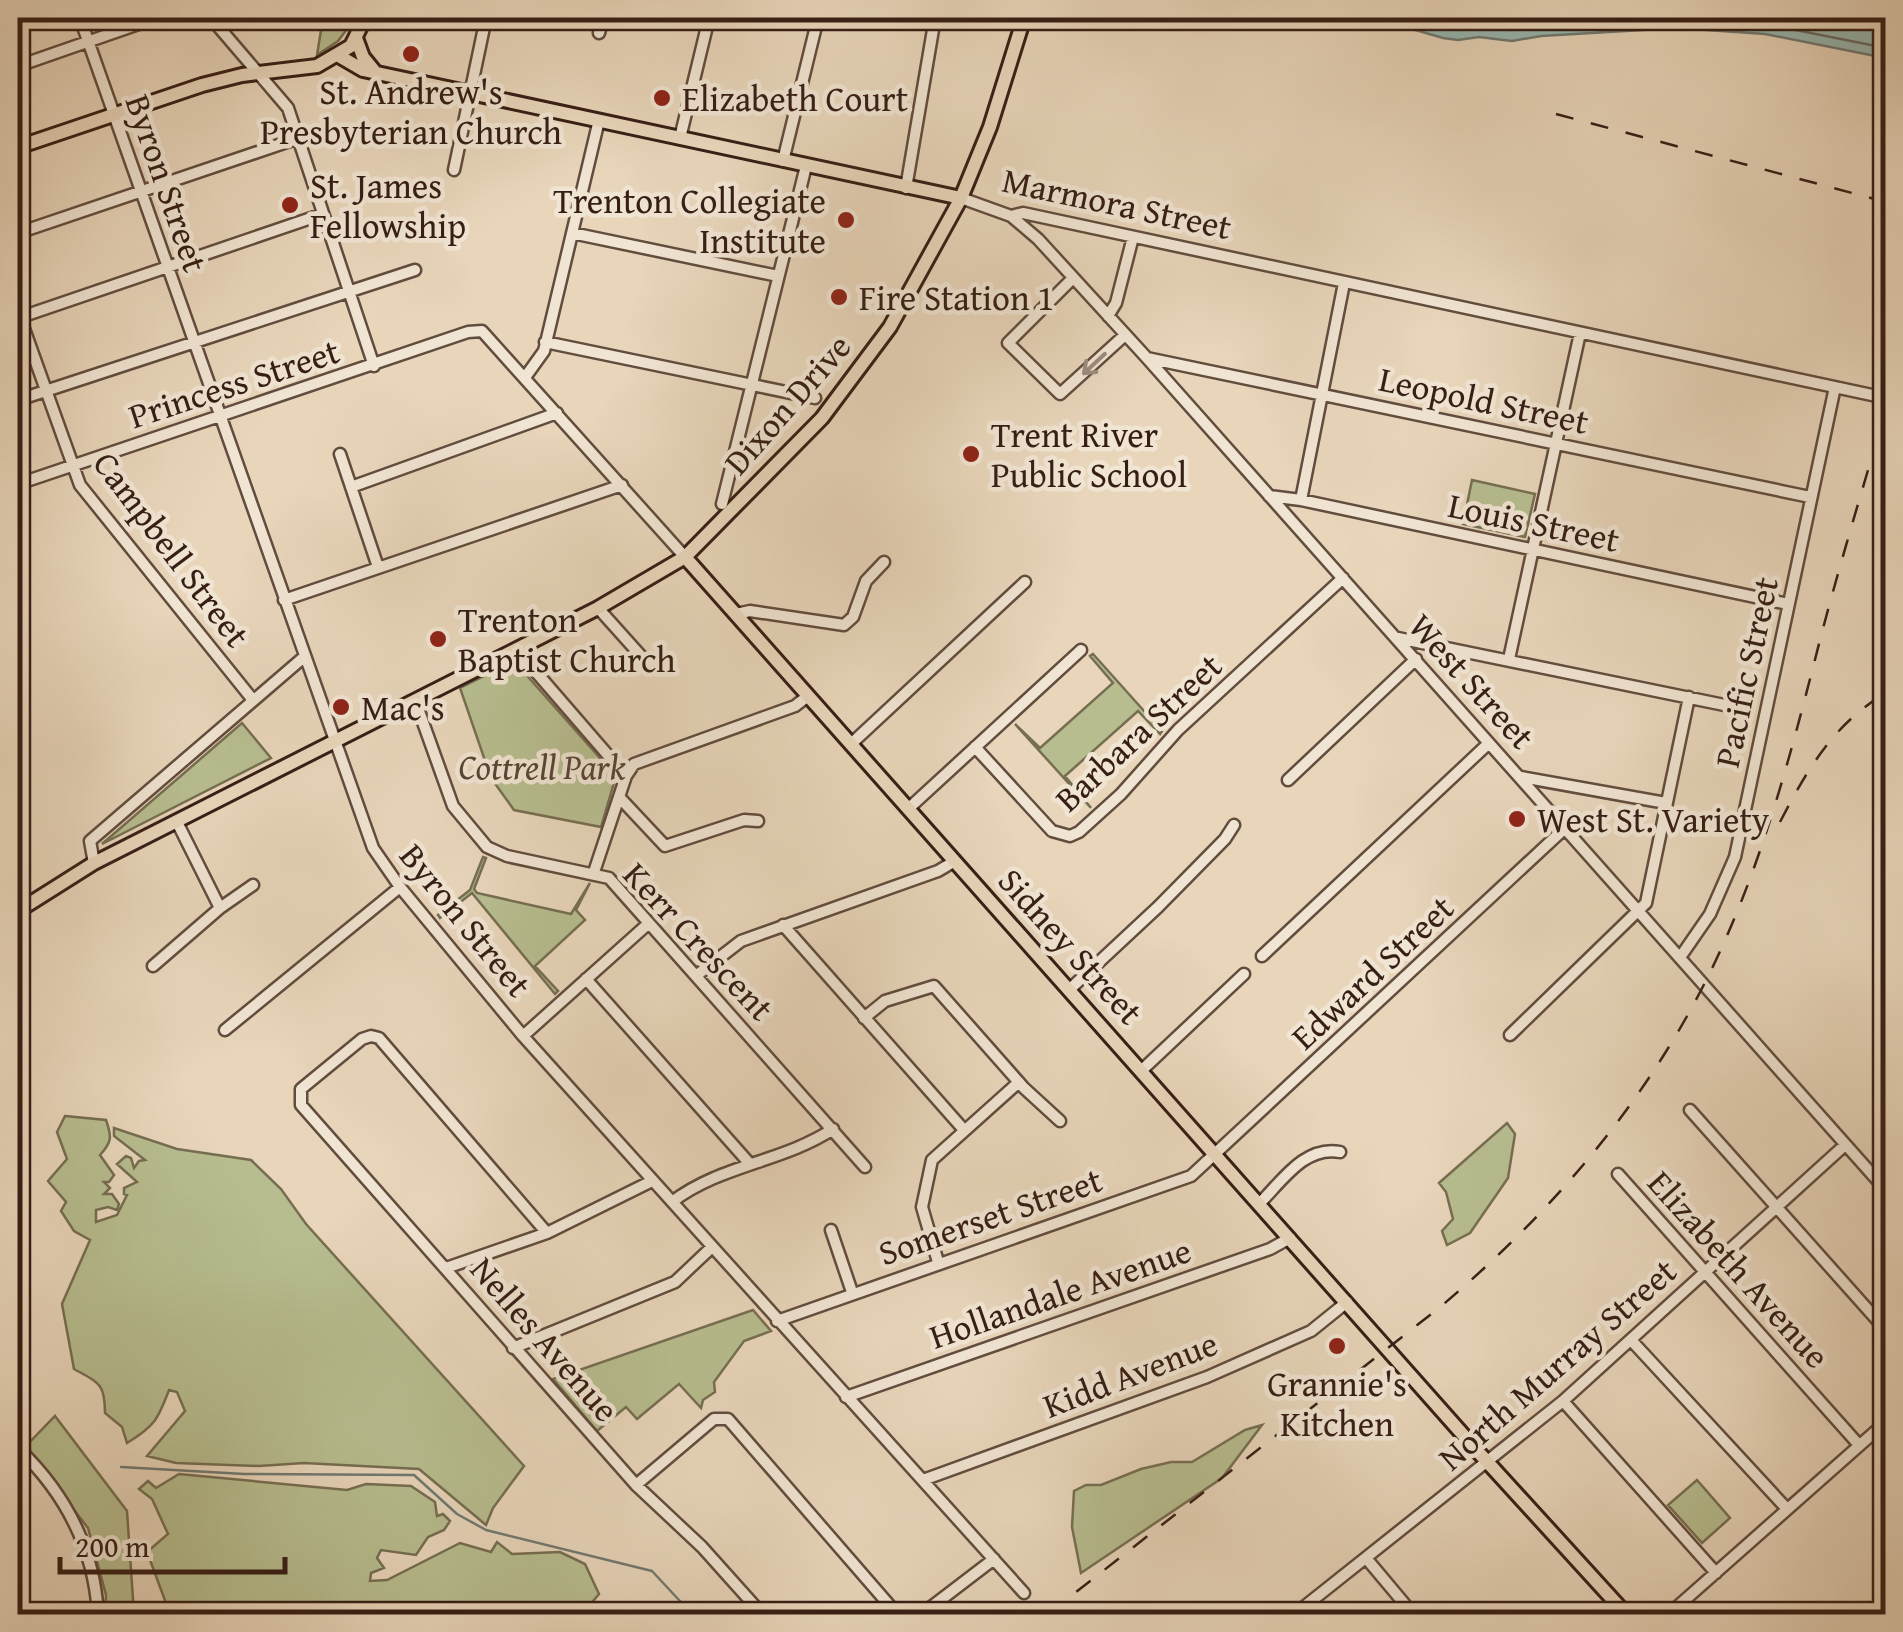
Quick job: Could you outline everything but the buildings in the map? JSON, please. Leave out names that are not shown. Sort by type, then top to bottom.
[{"type":"main road","points":[[18,147],[202,85],[260,72],[306,70],[339,56],[356,38],[365,18]]},
{"type":"main road","name":"Dixon Drive","points":[[18,911],[94,863],[598,608],[685,557],[776,467],[843,392],[904,304],[961,198],[990,127],[1024,18]]},
{"type":"main road","points":[[356,38],[363,57],[376,72]]},
{"type":"main road","name":"Marmora Street","points":[[339,56],[355,67],[376,72],[961,198]]},
{"type":"main road","name":"Sidney Street","points":[[685,557],[1626,1614]]},
{"type":"street","name":"Byron Street","points":[[80,18],[373,848],[523,1036],[1024,1593]]},
{"type":"street","points":[[18,66],[156,18]]},
{"type":"street","points":[[211,18],[283,99],[300,138],[374,366]]},
{"type":"street","points":[[454,170],[486,18]]},
{"type":"street","points":[[600,32],[603,18]]},
{"type":"street","points":[[680,138],[709,18]]},
{"type":"street","points":[[782,161],[818,18]]},
{"type":"street","points":[[906,188],[935,18]]},
{"type":"street","points":[[526,376],[546,342],[599,120]]},
{"type":"street","points":[[18,234],[300,138]]},
{"type":"street","points":[[722,504],[806,166]]},
{"type":"street","name":"Marmora Street","points":[[961,198],[1011,216],[1024,213],[1886,398]]},
{"type":"street","points":[[18,316],[323,214]]},
{"type":"street","name":"West Street","points":[[1011,216],[1038,239],[1146,358],[1886,1190]]},
{"type":"street","points":[[572,233],[778,276]]},
{"type":"street","points":[[1108,316],[1116,303],[1133,237]]},
{"type":"street","points":[[18,400],[415,270]]},
{"type":"street","points":[[1074,278],[1008,343],[1057,393],[1125,335]]},
{"type":"street","points":[[1289,518],[1290,504],[1302,500],[1344,283]]},
{"type":"street","name":"Campbell Street","points":[[18,316],[80,485],[253,700]]},
{"type":"street","name":"Sidney Street","points":[[466,332],[482,330],[685,557]]},
{"type":"street","name":"Princess Street","points":[[18,484],[466,332]]},
{"type":"street","points":[[1509,659],[1580,333]]},
{"type":"street","points":[[546,342],[815,398]]},
{"type":"street","name":"Leopold Street","points":[[1146,358],[1810,497]]},
{"type":"street","name":"Pacific Street","points":[[1680,956],[1710,914],[1735,857],[1835,387]]},
{"type":"street","points":[[351,486],[558,413]]},
{"type":"street","points":[[340,454],[378,567]]},
{"type":"street","points":[[284,600],[622,485]]},
{"type":"street","name":"Louis Street","points":[[1269,496],[1788,604]]},
{"type":"street","points":[[736,614],[750,610],[844,625],[853,617],[866,581],[884,562]]},
{"type":"street","name":"Barbara Street","points":[[975,747],[1052,832],[1070,836],[1079,832],[1121,794],[1178,730],[1343,578]]},
{"type":"street","points":[[850,744],[1025,582]]},
{"type":"street","points":[[598,608],[650,666]]},
{"type":"street","points":[[1396,638],[1734,707]]},
{"type":"street","points":[[516,650],[626,776]]},
{"type":"street","points":[[908,808],[1080,650]]},
{"type":"street","points":[[94,863],[90,841],[304,657]]},
{"type":"street","points":[[1288,780],[1416,659]]},
{"type":"street","points":[[594,872],[626,776],[634,764],[794,706],[808,696]]},
{"type":"street","points":[[1510,1035],[1646,903],[1689,697]]},
{"type":"street","name":"Kerr Crescent","points":[[414,700],[453,806],[487,846],[507,856],[608,878],[865,1167]]},
{"type":"street","points":[[1262,956],[1489,744]]},
{"type":"street","points":[[1520,777],[1666,803]]},
{"type":"street","points":[[620,798],[665,846],[744,820],[758,821]]},
{"type":"street","points":[[177,822],[220,908]]},
{"type":"street","points":[[1070,989],[1158,907],[1234,825]]},
{"type":"street","name":"Edward Street","points":[[1217,1155],[1564,829]]},
{"type":"street","points":[[697,975],[730,947],[955,861]]},
{"type":"street","points":[[153,966],[253,885]]},
{"type":"street","points":[[225,1030],[400,886]]},
{"type":"street","points":[[523,1036],[649,923]]},
{"type":"street","points":[[783,924],[964,1130]]},
{"type":"street","points":[[1142,1070],[1244,974]]},
{"type":"street","points":[[586,979],[750,1164]]},
{"type":"street","points":[[864,1018],[885,1001],[934,986],[1060,1122]]},
{"type":"street","name":"Nelles Avenue","points":[[546,1233],[379,1038],[362,1039],[298,1092],[301,1105],[514,1348],[636,1485],[702,1547],[762,1614]]},
{"type":"street","points":[[938,1262],[922,1207],[932,1160],[1019,1082]]},
{"type":"street","points":[[1690,1110],[1886,1330]]},
{"type":"street","points":[[672,1202],[702,1181],[816,1140],[833,1129]]},
{"type":"street","name":"North Murray Street","points":[[1295,1614],[1562,1400],[1845,1145]]},
{"type":"street","points":[[1259,1204],[1316,1152],[1340,1152]]},
{"type":"street","name":"Somerset Street","points":[[777,1321],[1191,1176],[1217,1155]]},
{"type":"street","name":"Elizabeth Avenue","points":[[1618,1174],[1860,1446]]},
{"type":"street","points":[[446,1268],[546,1233],[652,1181]]},
{"type":"street","points":[[831,1230],[852,1292]]},
{"type":"street","name":"Hollandale Avenue","points":[[846,1397],[1290,1238]]},
{"type":"street","points":[[514,1348],[675,1282],[712,1247]]},
{"type":"street","name":"Kidd Avenue","points":[[923,1480],[1207,1377],[1312,1331],[1347,1302]]},
{"type":"street","points":[[1631,1340],[1787,1509]]},
{"type":"street","points":[[1562,1400],[1716,1573]]},
{"type":"street","points":[[636,1485],[714,1419],[728,1419],[897,1614]]},
{"type":"street","points":[[1669,1614],[1886,1422]]},
{"type":"street","points":[[18,1448],[55,1490],[80,1536],[93,1570],[98,1614]]},
{"type":"street","points":[[1366,1558],[1413,1614]]},
{"type":"street","points":[[922,1614],[994,1560]]},
{"type":"green space","points":[[323,18],[353,21],[338,41],[317,55]]},
{"type":"green space","points":[[1472,480],[1535,494],[1525,537],[1463,524]]},
{"type":"green space","points":[[1093,654],[1162,731],[1160,734],[1138,711],[1065,776],[1091,808],[1015,724],[1040,748],[1113,683],[1090,656]]},
{"type":"green space","name":"Cottrell Park","points":[[514,661],[616,776],[601,827],[514,810],[491,778],[460,688]]},
{"type":"green space","points":[[242,723],[271,758],[102,844]]},
{"type":"green space","points":[[483,857],[486,858],[474,889],[477,893],[571,914],[590,883],[576,910],[585,920],[535,966],[558,991],[555,994],[472,893],[440,918],[438,915],[470,890]]},
{"type":"green space","points":[[65,1116],[106,1120],[108,1126],[109,1143],[100,1155],[114,1175],[104,1182],[110,1188],[104,1194],[112,1194],[119,1204],[117,1210],[96,1210],[96,1222],[117,1215],[127,1195],[124,1188],[137,1182],[117,1164],[126,1156],[131,1158],[134,1168],[145,1160],[114,1136],[114,1128],[177,1149],[251,1160],[281,1189],[306,1224],[524,1466],[493,1508],[486,1525],[419,1469],[304,1463],[176,1463],[147,1456],[185,1411],[177,1392],[169,1390],[154,1421],[127,1443],[122,1427],[105,1413],[99,1385],[74,1369],[62,1304],[90,1240],[74,1231],[61,1211],[66,1202],[48,1181],[67,1159],[57,1132]]},
{"type":"green space","points":[[1507,1123],[1515,1134],[1508,1178],[1470,1233],[1447,1245],[1442,1231],[1453,1219],[1446,1192],[1439,1183]]},
{"type":"green space","points":[[753,1310],[771,1331],[744,1341],[714,1382],[715,1392],[703,1400],[701,1408],[679,1384],[637,1419],[626,1407],[597,1431],[553,1379]]},
{"type":"green space","points":[[55,1416],[127,1511],[134,1614],[105,1614],[106,1595],[88,1528],[25,1447]]},
{"type":"green space","points":[[1262,1425],[1222,1478],[1081,1573],[1072,1527],[1074,1491],[1141,1469],[1192,1462],[1245,1430]]},
{"type":"green space","points":[[179,1474],[347,1490],[366,1484],[411,1486],[435,1502],[437,1516],[443,1514],[450,1521],[444,1530],[428,1537],[416,1555],[381,1550],[377,1558],[384,1568],[371,1573],[370,1581],[387,1580],[460,1543],[491,1552],[497,1542],[512,1554],[560,1552],[585,1564],[599,1594],[582,1614],[170,1614],[147,1552],[168,1534],[152,1499],[139,1489],[148,1481],[156,1488]]},
{"type":"green space","points":[[1697,1480],[1730,1518],[1702,1543],[1668,1505]]},
{"type":"water","points":[[1335,18],[1885,18],[1885,58],[1765,34],[1677,28],[1512,41],[1479,37],[1458,40],[1388,22]]},
{"type":"waterway","points":[[121,1467],[244,1474],[414,1475],[457,1514],[486,1530],[652,1571],[692,1614]]},
{"type":"waterway","points":[[18,1486],[30,1482]]},
{"type":"waterway","points":[[1016,1614],[1029,1608],[1035,1614]]},
{"type":"railway","points":[[1556,114],[1886,202]]},
{"type":"railway","points":[[1048,1614],[1439,1308],[1522,1232],[1597,1149],[1631,1104],[1690,1010],[1749,881],[1788,759],[1886,409]]},
{"type":"railway","points":[[1780,822],[1812,766],[1837,733],[1886,693]]},
{"type":"place","name":"St. Andrew's Presbyterian Church","points":[[411,54]]},
{"type":"place","name":"Elizabeth Court","points":[[662,98]]},
{"type":"place","name":"St. James Fellowship","points":[[290,205]]},
{"type":"place","name":"Trenton Collegiate Institute","points":[[846,220]]},
{"type":"place","name":"Fire Station 1","points":[[839,297]]},
{"type":"place","name":"Trent River Public School","points":[[971,454]]},
{"type":"place","name":"Trenton Baptist Church","points":[[438,639]]},
{"type":"place","name":"Mac's","points":[[341,707]]},
{"type":"place","name":"West St. Variety","points":[[1517,819]]},
{"type":"place","name":"Grannie's Kitchen","points":[[1337,1346]]}]
